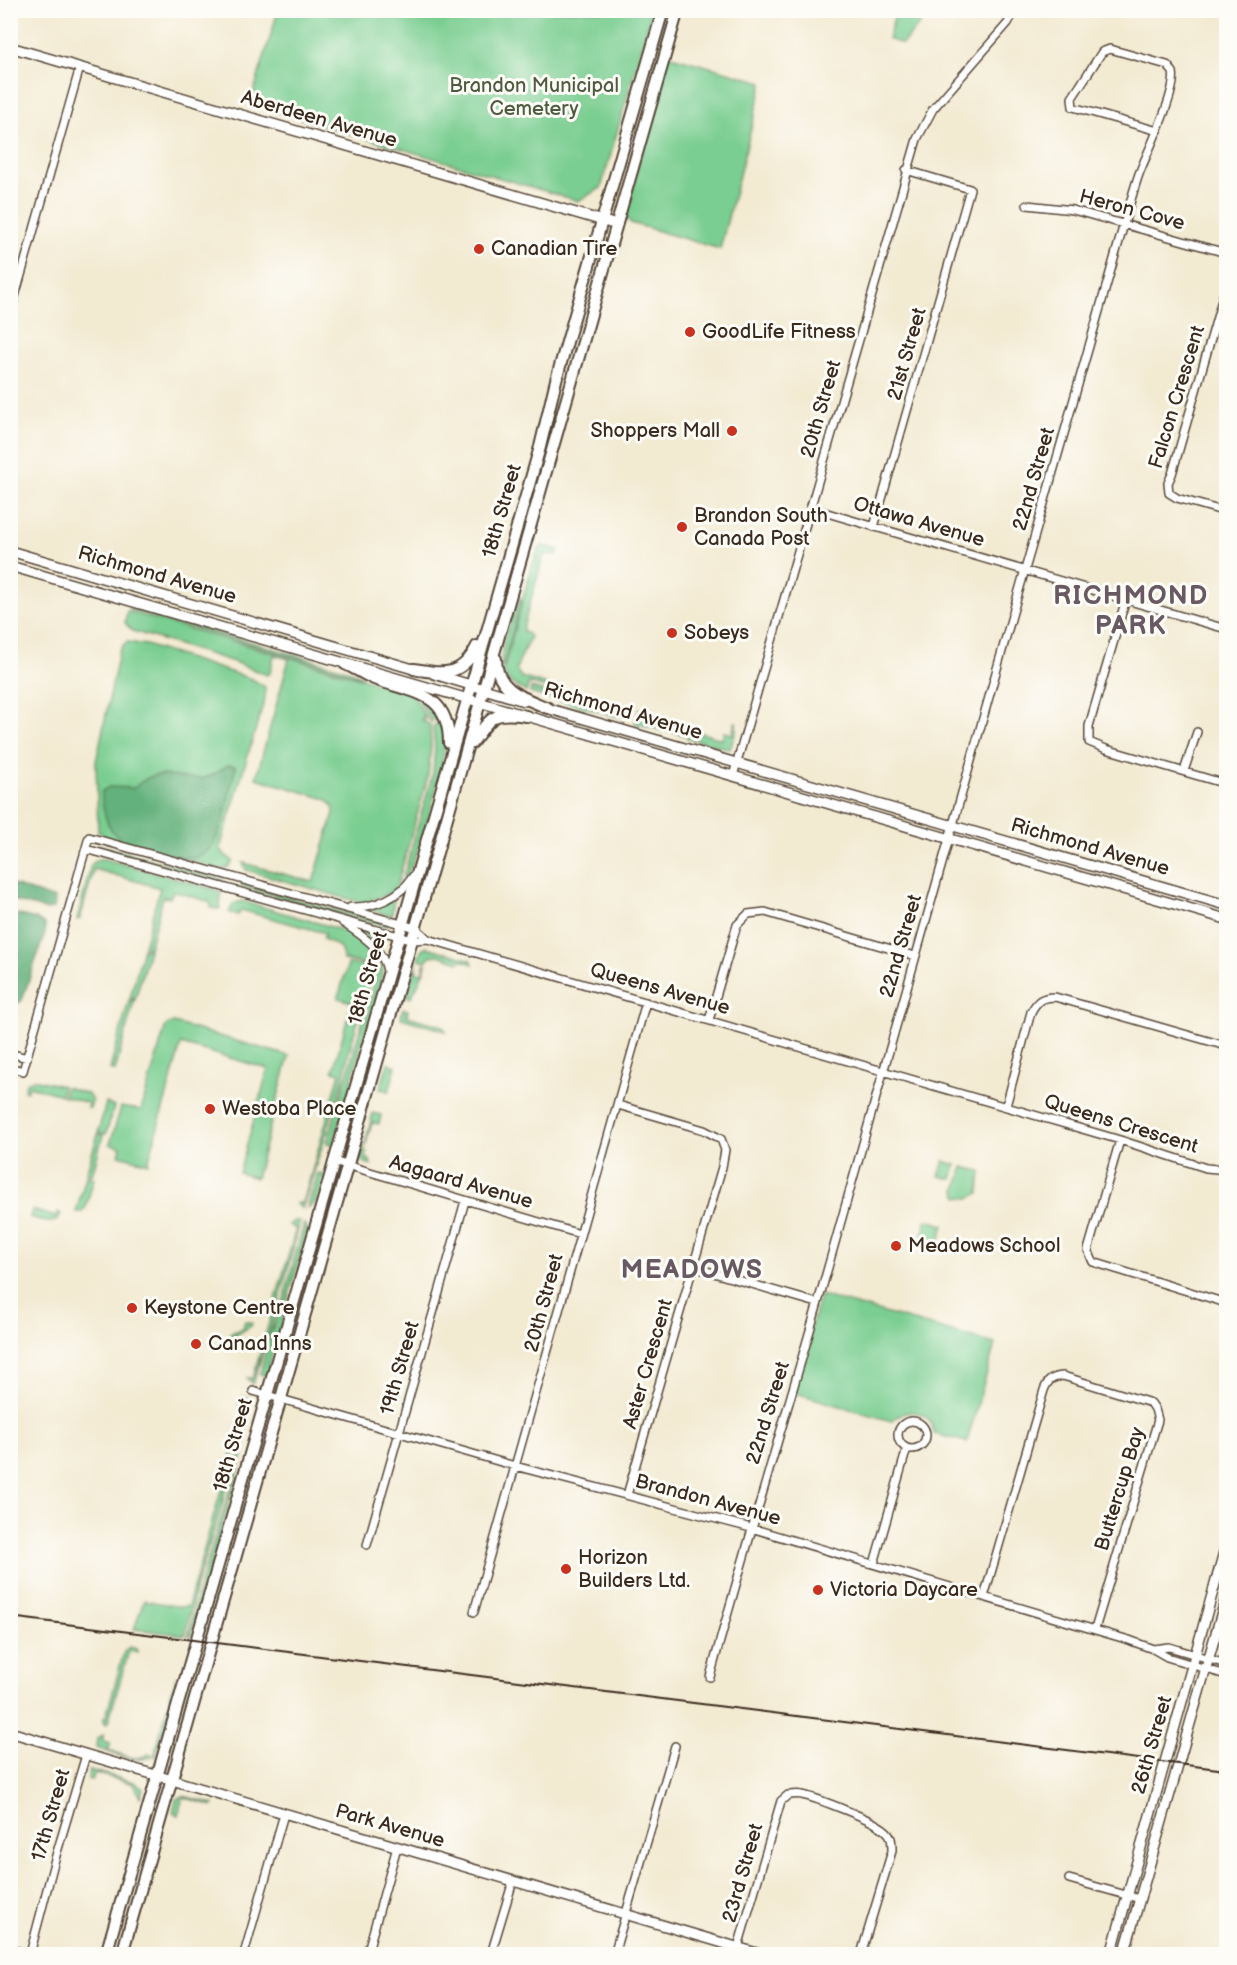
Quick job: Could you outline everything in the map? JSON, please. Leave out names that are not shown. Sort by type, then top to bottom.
[{"type":"main road","name":"18th Street","points":[[106,1954],[663,10]]},
{"type":"main road","name":"18th Street","points":[[122,1954],[678,10]]},
{"type":"main road","name":"Aberdeen Avenue","points":[[10,47],[617,225]]},
{"type":"main road","name":"Richmond Avenue","points":[[10,550],[736,764],[1227,905]]},
{"type":"main road","name":"Richmond Avenue","points":[[10,566],[1227,919]]},
{"type":"main road","points":[[414,669],[445,672],[462,667],[472,655],[489,618]]},
{"type":"main road","points":[[497,647],[496,669],[502,682],[518,695],[548,708]]},
{"type":"main road","points":[[345,664],[372,678],[423,694],[436,703],[448,726],[448,764]]},
{"type":"main road","points":[[465,757],[490,719],[501,714],[526,716]]},
{"type":"main road","name":"26th Street","points":[[1111,1954],[1227,1545]]},
{"type":"main road","name":"26th Street","points":[[1124,1954],[1227,1598]]},
{"type":"main road","name":"Park Avenue","points":[[10,1732],[625,1914],[737,1951],[760,1954]]},
{"type":"main road","points":[[1155,1801],[1167,1804]]},
{"type":"street","name":"20th Street","points":[[733,776],[916,139],[933,108],[1008,23],[1015,10]]},
{"type":"street","name":"22nd Street","points":[[710,1677],[1124,224],[1139,175],[1158,131],[1173,82],[1173,72],[1167,65],[1110,49],[1102,52],[1072,98],[1073,107],[1158,131]]},
{"type":"street","points":[[10,314],[80,67]]},
{"type":"street","name":"21st Street","points":[[874,527],[970,189],[906,170]]},
{"type":"street","name":"Heron Cove","points":[[1027,205],[1073,210],[1227,253]]},
{"type":"street","name":"Falcon Crescent","points":[[1227,286],[1168,483],[1168,493],[1177,498],[1227,512]]},
{"type":"street","name":"Ottawa Avenue","points":[[810,508],[1227,629]]},
{"type":"street","points":[[123,600],[128,585]]},
{"type":"street","points":[[1126,599],[1089,726],[1089,742],[1227,784]]},
{"type":"street","points":[[1184,771],[1197,732]]},
{"type":"street","points":[[10,1067],[23,1071],[90,837],[416,928],[428,939]]},
{"type":"street","points":[[86,849],[413,940],[428,939]]},
{"type":"street","points":[[334,905],[366,906],[392,896],[410,881],[420,860]]},
{"type":"street","points":[[709,1020],[737,926],[748,914],[765,912],[915,956]]},
{"type":"street","points":[[333,917],[360,934],[377,951],[387,966],[386,981]]},
{"type":"street","name":"Queens Avenue","points":[[428,939],[882,1070]]},
{"type":"street","points":[[1006,1106],[1031,1012],[1036,1001],[1045,997],[1054,997],[1227,1046]]},
{"type":"street","name":"20th Street","points":[[474,1612],[646,1002]]},
{"type":"street","points":[[10,1053],[27,1058]]},
{"type":"street","name":"Queens Crescent","points":[[882,1070],[1120,1140],[1206,1168],[1218,1169],[1227,1166]]},
{"type":"street","name":"Aster Crescent","points":[[618,1105],[704,1130],[721,1138],[725,1150],[627,1496]]},
{"type":"street","points":[[1120,1140],[1088,1250],[1092,1262],[1227,1303]]},
{"type":"street","name":"Aagaard Avenue","points":[[333,1161],[580,1234]]},
{"type":"street","name":"19th Street","points":[[367,1545],[465,1201]]},
{"type":"street","points":[[693,1267],[818,1303]]},
{"type":"street","name":"Buttercup Bay","points":[[984,1597],[1044,1390],[1054,1377],[1063,1376],[1151,1403],[1158,1420],[1095,1629]]},
{"type":"street","name":"Brandon Avenue","points":[[253,1391],[514,1466],[751,1528],[1153,1648],[1169,1647],[1194,1660]]},
{"type":"street","points":[[906,1422],[916,1422],[923,1427],[925,1439],[920,1446],[907,1448],[900,1442],[898,1433],[906,1422]]},
{"type":"street","points":[[874,1564],[907,1448]]},
{"type":"street","points":[[1194,1660],[1210,1659],[1227,1664]]},
{"type":"street","points":[[1194,1660],[1207,1670],[1227,1675]]},
{"type":"street","points":[[614,1954],[675,1746]]},
{"type":"street","name":"17th Street","points":[[30,1954],[86,1755]]},
{"type":"street","name":"23rd Street","points":[[737,1951],[781,1801],[788,1795],[801,1795],[877,1825],[887,1830],[892,1840],[892,1851],[861,1954]]},
{"type":"street","points":[[244,1954],[284,1814]]},
{"type":"street","points":[[367,1954],[397,1847]]},
{"type":"street","points":[[1069,1879],[1140,1899]]},
{"type":"street","points":[[491,1954],[513,1881]]},
{"type":"street","points":[[10,1949],[30,1954]]},
{"type":"green space","name":"Brandon Municipal Cemetery","points":[[278,10],[652,11],[601,188],[578,201],[250,104]]},
{"type":"green space","points":[[896,10],[932,11],[902,44],[888,39]]},
{"type":"green space","points":[[664,54],[763,82],[720,249],[631,223],[626,218]]},
{"type":"green space","points":[[543,546],[559,550],[557,555],[544,554],[522,631],[530,637],[516,669],[521,677],[547,685],[546,688],[529,683],[526,692],[508,681],[503,671],[532,566],[539,549]]},
{"type":"green space","points":[[520,598],[521,602],[502,668],[504,641]]},
{"type":"green space","points":[[131,607],[351,671],[363,677],[129,609]]},
{"type":"green space","points":[[127,611],[399,689],[414,696],[427,720],[423,716],[422,720],[430,725],[431,746],[428,776],[396,889],[362,903],[246,870],[243,863],[313,882],[334,813],[333,806],[326,799],[256,778],[289,659],[274,655],[270,673],[267,675],[231,661],[133,631],[125,623]]},
{"type":"green space","points":[[128,642],[146,645],[252,679],[265,687],[265,698],[220,848],[233,861],[227,868],[221,869],[105,837],[98,831],[96,762],[119,652]]},
{"type":"green space","points":[[531,688],[615,712],[617,706],[620,714],[618,717],[530,693]]},
{"type":"green space","points":[[419,694],[440,715],[431,722],[418,697]]},
{"type":"green space","points":[[640,708],[639,715],[722,739],[724,732],[732,734],[736,721],[736,732],[730,749],[687,738],[687,736],[665,729],[664,731],[635,723]]},
{"type":"green space","points":[[441,718],[445,740],[435,793],[422,838],[401,885],[433,773],[435,747],[433,727]]},
{"type":"green space","points":[[229,765],[236,767],[223,819],[212,846],[201,855],[187,858],[123,840],[114,833],[107,822],[102,791],[109,787],[134,788],[152,776],[159,775],[203,778]]},
{"type":"green space","points":[[99,845],[223,879],[224,881],[99,848]]},
{"type":"green space","points":[[98,859],[214,889],[221,894],[220,908],[211,908],[210,902],[173,891],[170,898],[163,897],[149,948],[144,946],[160,888],[94,869],[80,919],[77,920],[91,865]]},
{"type":"green space","points":[[11,884],[55,899],[54,908],[47,910],[11,900]]},
{"type":"green space","points":[[241,884],[388,924],[387,927],[241,887]]},
{"type":"green space","points":[[394,898],[392,916],[369,908]]},
{"type":"green space","points":[[242,901],[349,932],[377,957],[374,965],[343,960],[342,952],[337,946],[323,939],[325,933],[241,910],[238,915],[229,912],[233,904]]},
{"type":"green space","points":[[11,913],[36,919],[45,924],[45,933],[22,1000],[12,1008]]},
{"type":"green space","points":[[360,929],[384,936],[380,950],[360,931]]},
{"type":"green space","points":[[427,947],[471,960],[473,964],[438,955],[430,956],[426,961],[418,959],[421,950]]},
{"type":"green space","points":[[143,948],[149,950],[135,1000],[130,998]]},
{"type":"green space","points":[[417,961],[416,972],[422,973],[426,964],[419,982],[410,998],[407,996]]},
{"type":"green space","points":[[380,962],[383,971],[333,1145],[327,1143]]},
{"type":"green space","points":[[348,964],[374,966],[342,1084],[302,1209],[296,1203],[303,1203],[340,1073],[333,1071],[352,1002],[338,998]]},
{"type":"green space","points":[[129,1000],[134,1001],[115,1071],[110,1069]]},
{"type":"green space","points":[[403,1009],[408,1010],[407,1016],[442,1026],[446,1031],[401,1018]]},
{"type":"green space","points":[[174,1023],[289,1056],[256,1178],[239,1173],[268,1069],[181,1044],[148,1163],[119,1155],[121,1147],[110,1144],[121,1107],[141,1110],[165,1028],[168,1024]]},
{"type":"green space","points":[[388,1063],[396,1066],[389,1091],[380,1089]]},
{"type":"green space","points":[[33,1079],[63,1086],[61,1095],[29,1086],[27,1091],[24,1091],[26,1083]]},
{"type":"green space","points":[[66,1087],[88,1094],[92,1101],[90,1108],[87,1108],[88,1103],[63,1096]]},
{"type":"green space","points":[[106,1103],[114,1107],[106,1134],[98,1132]]},
{"type":"green space","points":[[373,1113],[381,1115],[379,1124],[372,1123],[364,1150],[367,1152],[366,1158],[370,1160],[371,1165],[363,1162],[361,1158]]},
{"type":"green space","points":[[98,1134],[103,1135],[92,1175],[86,1174]]},
{"type":"green space","points":[[944,1161],[956,1165],[952,1179],[939,1176]]},
{"type":"green space","points":[[963,1167],[981,1171],[979,1193],[970,1198],[958,1197],[956,1190]]},
{"type":"green space","points":[[318,1173],[324,1174],[319,1194],[315,1203],[307,1209]]},
{"type":"green space","points":[[86,1176],[94,1178],[86,1207],[82,1212],[76,1212]]},
{"type":"green space","points":[[32,1210],[56,1217],[58,1212],[61,1214],[56,1221],[48,1222],[30,1217]]},
{"type":"green space","points":[[927,1220],[944,1225],[938,1244],[923,1239],[922,1235]]},
{"type":"green space","points":[[294,1221],[300,1221],[279,1302],[253,1384],[247,1378],[253,1378],[296,1229],[289,1225]]},
{"type":"green space","points":[[304,1224],[307,1229],[306,1236],[266,1376],[260,1374],[272,1330],[283,1302]]},
{"type":"green space","points":[[820,1295],[995,1344],[967,1442],[934,1434],[928,1419],[918,1413],[911,1412],[891,1421],[792,1392]]},
{"type":"green space","points":[[245,1321],[252,1323],[251,1326],[236,1335],[234,1343],[229,1342],[231,1333],[243,1328]]},
{"type":"green space","points":[[243,1397],[249,1398],[234,1449],[222,1505],[197,1582],[185,1635],[134,1629],[144,1600],[181,1607],[188,1606],[245,1406],[238,1403]]},
{"type":"green space","points":[[244,1430],[246,1430],[243,1455],[191,1636],[188,1636],[201,1582],[228,1497]]},
{"type":"green space","points":[[129,1647],[136,1649],[138,1653],[129,1651],[106,1724],[104,1717],[106,1717],[124,1652]]},
{"type":"green space","points":[[176,1677],[178,1683],[156,1757],[154,1756]]},
{"type":"green space","points":[[103,1735],[103,1741],[110,1743],[108,1750],[135,1758],[152,1755],[138,1759],[97,1748],[98,1738]]},
{"type":"green space","points":[[90,1770],[134,1782],[143,1789],[140,1797],[133,1784],[95,1773],[92,1780],[88,1779]]},
{"type":"green space","points":[[183,1796],[214,1804],[213,1806],[183,1797],[178,1815],[173,1812],[176,1799]]},
{"type":"railway","points":[[10,1617],[1226,1770]]},
{"type":"place","name":"Canadian Tire","points":[[479,249]]},
{"type":"place","name":"GoodLife Fitness","points":[[690,332]]},
{"type":"place","name":"Shoppers Mall","points":[[732,431]]},
{"type":"place","name":"Brandon South Canada Post","points":[[682,527]]},
{"type":"place","name":"Sobeys","points":[[672,633]]},
{"type":"place","name":"Westoba Place","points":[[210,1109]]},
{"type":"place","name":"Meadows School","points":[[896,1246]]},
{"type":"place","name":"Keystone Centre","points":[[132,1308]]},
{"type":"place","name":"Canad Inns","points":[[196,1344]]},
{"type":"place","name":"Horizon Builders Ltd.","points":[[566,1569]]},
{"type":"place","name":"Victoria Daycare","points":[[818,1590]]},
{"type":"district","name":"RICHMOND PARK","points":[[1131,611]]},
{"type":"district","name":"MEADOWS","points":[[692,1270]]}]
